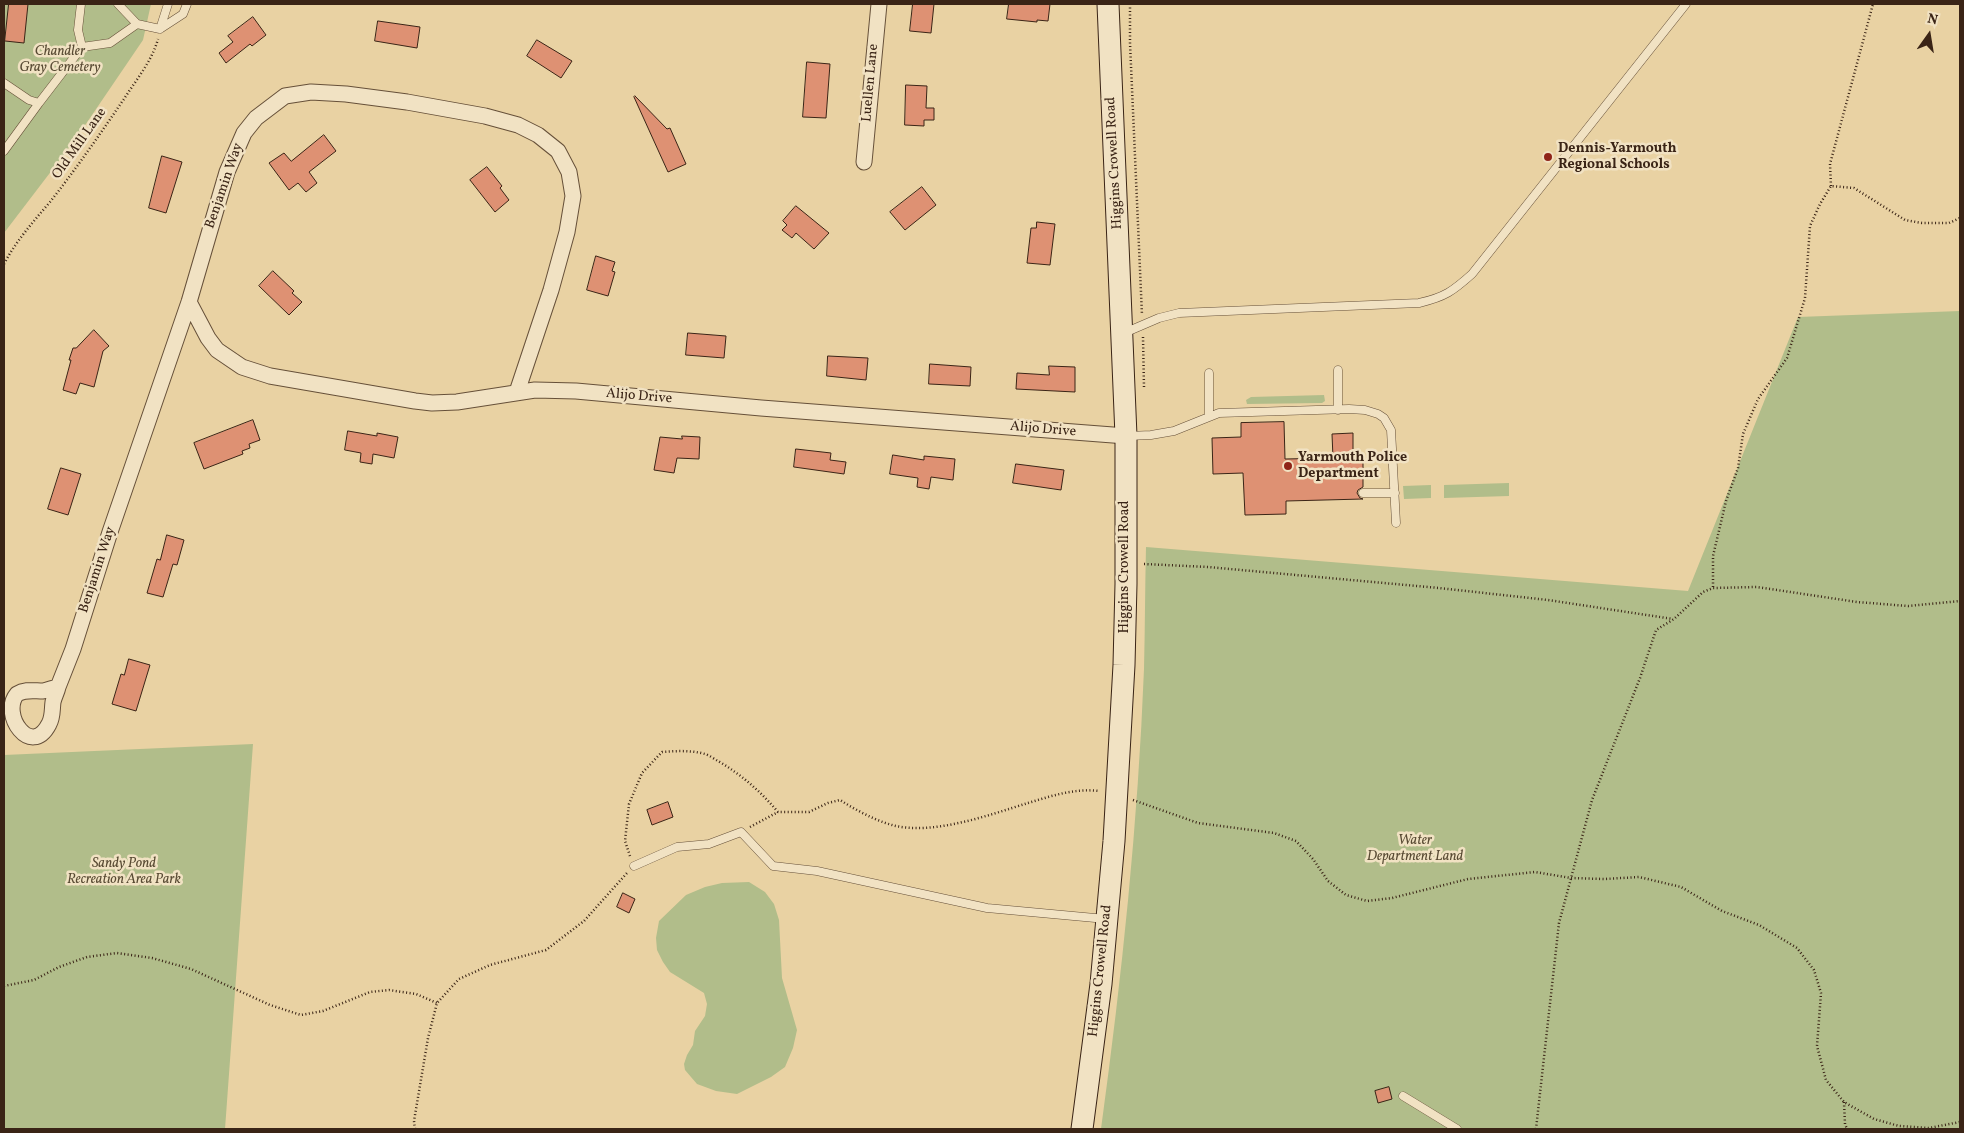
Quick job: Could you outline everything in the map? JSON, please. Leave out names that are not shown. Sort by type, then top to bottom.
[{"type":"main road","name":"Higgins Crowell Road","points":[[1082,1129],[1101,984],[1117,793],[1124,665],[1126,436],[1132,334],[1108,4]]},
{"type":"street","name":"Luellen Lane","points":[[864,162],[878,4]]},
{"type":"street","name":"Benjamin Way","points":[[58,687],[73,649],[110,532],[189,302],[227,172],[244,133],[256,118],[285,96],[311,92],[346,94],[407,102],[485,116],[518,125],[538,135],[558,151],[569,172],[573,196],[567,232],[517,392]]},
{"type":"street","name":"Alijo Drive","points":[[189,302],[208,338],[217,350],[235,363],[257,372],[405,400],[432,403],[469,400],[517,392],[576,391],[761,408],[1126,436]]},
{"type":"lane","points":[[81,4],[78,30],[82,48]]},
{"type":"lane","points":[[118,4],[137,24],[160,29],[184,14],[187,4]]},
{"type":"lane","points":[[160,29],[168,4]]},
{"type":"lane","points":[[1132,334],[1159,318],[1179,313],[1419,303],[1436,299],[1453,291],[1472,274],[1686,4]]},
{"type":"lane","points":[[4,151],[39,102],[82,48],[110,43],[137,24]]},
{"type":"lane","points":[[4,84],[29,100],[39,102]]},
{"type":"lane","points":[[1338,370],[1338,410]]},
{"type":"lane","points":[[1209,373],[1209,416]]},
{"type":"lane","points":[[1126,436],[1151,435],[1174,431],[1219,413],[1372,411],[1384,418],[1392,436],[1396,523]]},
{"type":"lane","points":[[1363,493],[1395,493]]},
{"type":"lane","points":[[634,866],[677,847],[709,844],[741,832],[774,866],[817,872],[987,908],[1106,919]]},
{"type":"lane","points":[[1403,1096],[1457,1129]]},
{"type":"path","points":[[1130,4],[1141,302]]},
{"type":"path","points":[[1713,588],[1713,556],[1726,501],[1738,468],[1743,434],[1758,399],[1787,358],[1805,298],[1810,226],[1820,204],[1832,186],[1830,164],[1873,4]]},
{"type":"path","name":"Old Mill Lane","points":[[4,264],[27,228],[50,202],[81,160],[143,70],[155,48],[160,29]]},
{"type":"path","points":[[1832,186],[1854,188],[1905,220],[1922,223],[1949,223],[1960,218]]},
{"type":"path","points":[[1132,334],[1144,395]]},
{"type":"path","points":[[1126,560],[1153,565],[1208,567],[1518,596],[1674,619]]},
{"type":"path","points":[[1536,1129],[1560,923],[1592,800],[1640,678],[1656,630],[1674,619],[1703,592],[1713,588],[1758,587],[1857,602],[1908,606],[1960,601]]},
{"type":"path","points":[[415,1129],[414,1121],[428,1038],[437,1003],[459,979],[490,965],[546,950],[584,921],[634,866],[625,841],[629,804],[642,773],[662,752],[681,750],[706,754],[752,784],[778,812]]},
{"type":"path","points":[[741,832],[778,812],[809,812],[828,803],[840,800],[860,812],[893,825],[932,828],[994,814],[1083,789],[1117,793],[1153,808],[1198,823],[1274,833],[1296,842],[1313,859],[1328,881],[1346,895],[1367,901],[1392,898],[1468,879],[1535,872],[1571,878],[1639,877],[1681,887],[1722,911],[1759,925],[1797,948],[1814,970],[1821,993],[1817,1046],[1826,1080],[1844,1102],[1874,1119],[1899,1126],[1929,1128],[1960,1122]]},
{"type":"path","points":[[4,986],[34,980],[59,967],[87,957],[117,953],[152,958],[191,969],[270,1005],[301,1015],[323,1011],[370,992],[389,990],[416,994],[437,1003]]},
{"type":"path","points":[[1844,1102],[1845,1124],[1848,1129]]},
{"type":"green space","name":"Chandler Gray Cemetery","points":[[4,4],[151,4],[143,40],[75,140],[4,233]]},
{"type":"green space","name":"Water Department Land","points":[[1960,311],[1960,1129],[1101,1129],[1116,1014],[1138,784],[1144,669],[1146,547],[1688,591],[1798,317]]},
{"type":"green space","points":[[1324,395],[1325,401],[1322,403],[1247,404],[1246,400],[1251,397]]},
{"type":"green space","points":[[1509,483],[1509,496],[1444,498],[1444,485]]},
{"type":"green space","points":[[1431,485],[1431,498],[1404,499],[1403,486]]},
{"type":"green space","name":"Sandy Pond Recreation Area Park","points":[[253,744],[225,1129],[4,1129],[4,755]]},
{"type":"green space","points":[[749,882],[765,892],[774,904],[779,920],[782,978],[797,1030],[793,1048],[785,1067],[771,1077],[737,1094],[716,1091],[697,1084],[685,1070],[684,1064],[693,1045],[695,1031],[705,1016],[707,1004],[704,993],[670,972],[657,950],[656,938],[659,921],[686,895],[705,887],[722,883]]},
{"type":"building","points":[[9,4],[28,4],[24,43],[5,41]]},
{"type":"building","points":[[913,4],[934,4],[931,33],[910,31]]},
{"type":"building","points":[[1009,4],[1050,4],[1048,21],[1037,20],[1037,22],[1007,19]]},
{"type":"building","points":[[253,17],[266,35],[252,46],[250,44],[226,63],[219,53],[233,42],[228,36]]},
{"type":"building","points":[[378,21],[420,27],[417,48],[375,41]]},
{"type":"building","points":[[537,40],[572,61],[561,78],[527,56]]},
{"type":"building","points":[[807,62],[830,64],[826,118],[803,117]]},
{"type":"building","points":[[906,85],[927,86],[926,108],[934,108],[934,120],[924,120],[924,126],[905,125]]},
{"type":"building","points":[[635,96],[667,129],[670,128],[686,164],[668,172]]},
{"type":"building","points":[[324,135],[336,151],[309,172],[317,183],[306,192],[298,183],[289,190],[269,163],[284,153],[291,161]]},
{"type":"building","points":[[162,156],[182,162],[166,213],[149,208]]},
{"type":"building","points":[[487,167],[502,186],[500,188],[509,200],[495,212],[470,180]]},
{"type":"building","points":[[922,187],[936,205],[905,230],[890,212]]},
{"type":"building","points":[[796,206],[829,233],[814,249],[796,233],[792,238],[782,230],[787,225],[783,221]]},
{"type":"building","points":[[1037,222],[1055,224],[1050,265],[1027,263],[1031,228],[1036,228]]},
{"type":"building","points":[[596,256],[615,262],[612,271],[615,272],[608,296],[587,290]]},
{"type":"building","points":[[273,271],[294,291],[292,293],[302,302],[289,315],[259,286]]},
{"type":"building","points":[[94,330],[109,346],[103,351],[94,387],[80,383],[76,394],[63,390],[73,348],[76,348]]},
{"type":"building","points":[[688,333],[726,336],[724,358],[686,355]]},
{"type":"building","points":[[828,356],[868,358],[866,380],[827,376]]},
{"type":"building","points":[[930,364],[971,367],[970,386],[929,384]]},
{"type":"building","points":[[1049,366],[1075,367],[1075,392],[1016,389],[1017,373],[1049,375]]},
{"type":"building","points":[[253,420],[260,440],[249,444],[250,448],[242,451],[243,454],[204,469],[194,443]]},
{"type":"building","name":"Yarmouth Police Department","points":[[1284,422],[1285,459],[1333,458],[1332,434],[1353,433],[1353,457],[1363,457],[1363,487],[1357,493],[1363,499],[1286,501],[1286,514],[1245,515],[1243,473],[1213,474],[1212,438],[1241,437],[1241,423]]},
{"type":"building","points":[[348,431],[377,436],[377,433],[398,437],[394,458],[373,454],[372,464],[360,462],[361,453],[345,450]]},
{"type":"building","points":[[682,436],[700,437],[699,459],[677,458],[674,473],[654,470],[660,437],[682,439]]},
{"type":"building","points":[[796,449],[831,453],[830,460],[846,462],[844,474],[794,467]]},
{"type":"building","points":[[893,455],[924,460],[924,456],[955,459],[953,480],[931,477],[929,489],[917,487],[918,478],[890,474]]},
{"type":"building","points":[[1016,464],[1064,470],[1061,490],[1013,483]]},
{"type":"building","points":[[61,468],[81,474],[68,515],[48,509]]},
{"type":"building","points":[[167,535],[184,540],[177,565],[173,564],[163,597],[147,593],[157,559],[160,560]]},
{"type":"building","points":[[129,659],[150,665],[136,711],[112,704],[121,674],[124,675]]},
{"type":"building","points":[[668,802],[673,817],[652,825],[647,810]]},
{"type":"building","points":[[623,893],[635,899],[629,913],[617,907]]},
{"type":"building","points":[[1389,1087],[1392,1099],[1378,1103],[1375,1091]]},
{"type":"place","name":"Dennis-Yarmouth Regional Schools","points":[[1548,157]]},
{"type":"place","name":"Yarmouth Police Department","points":[[1288,466]]}]
